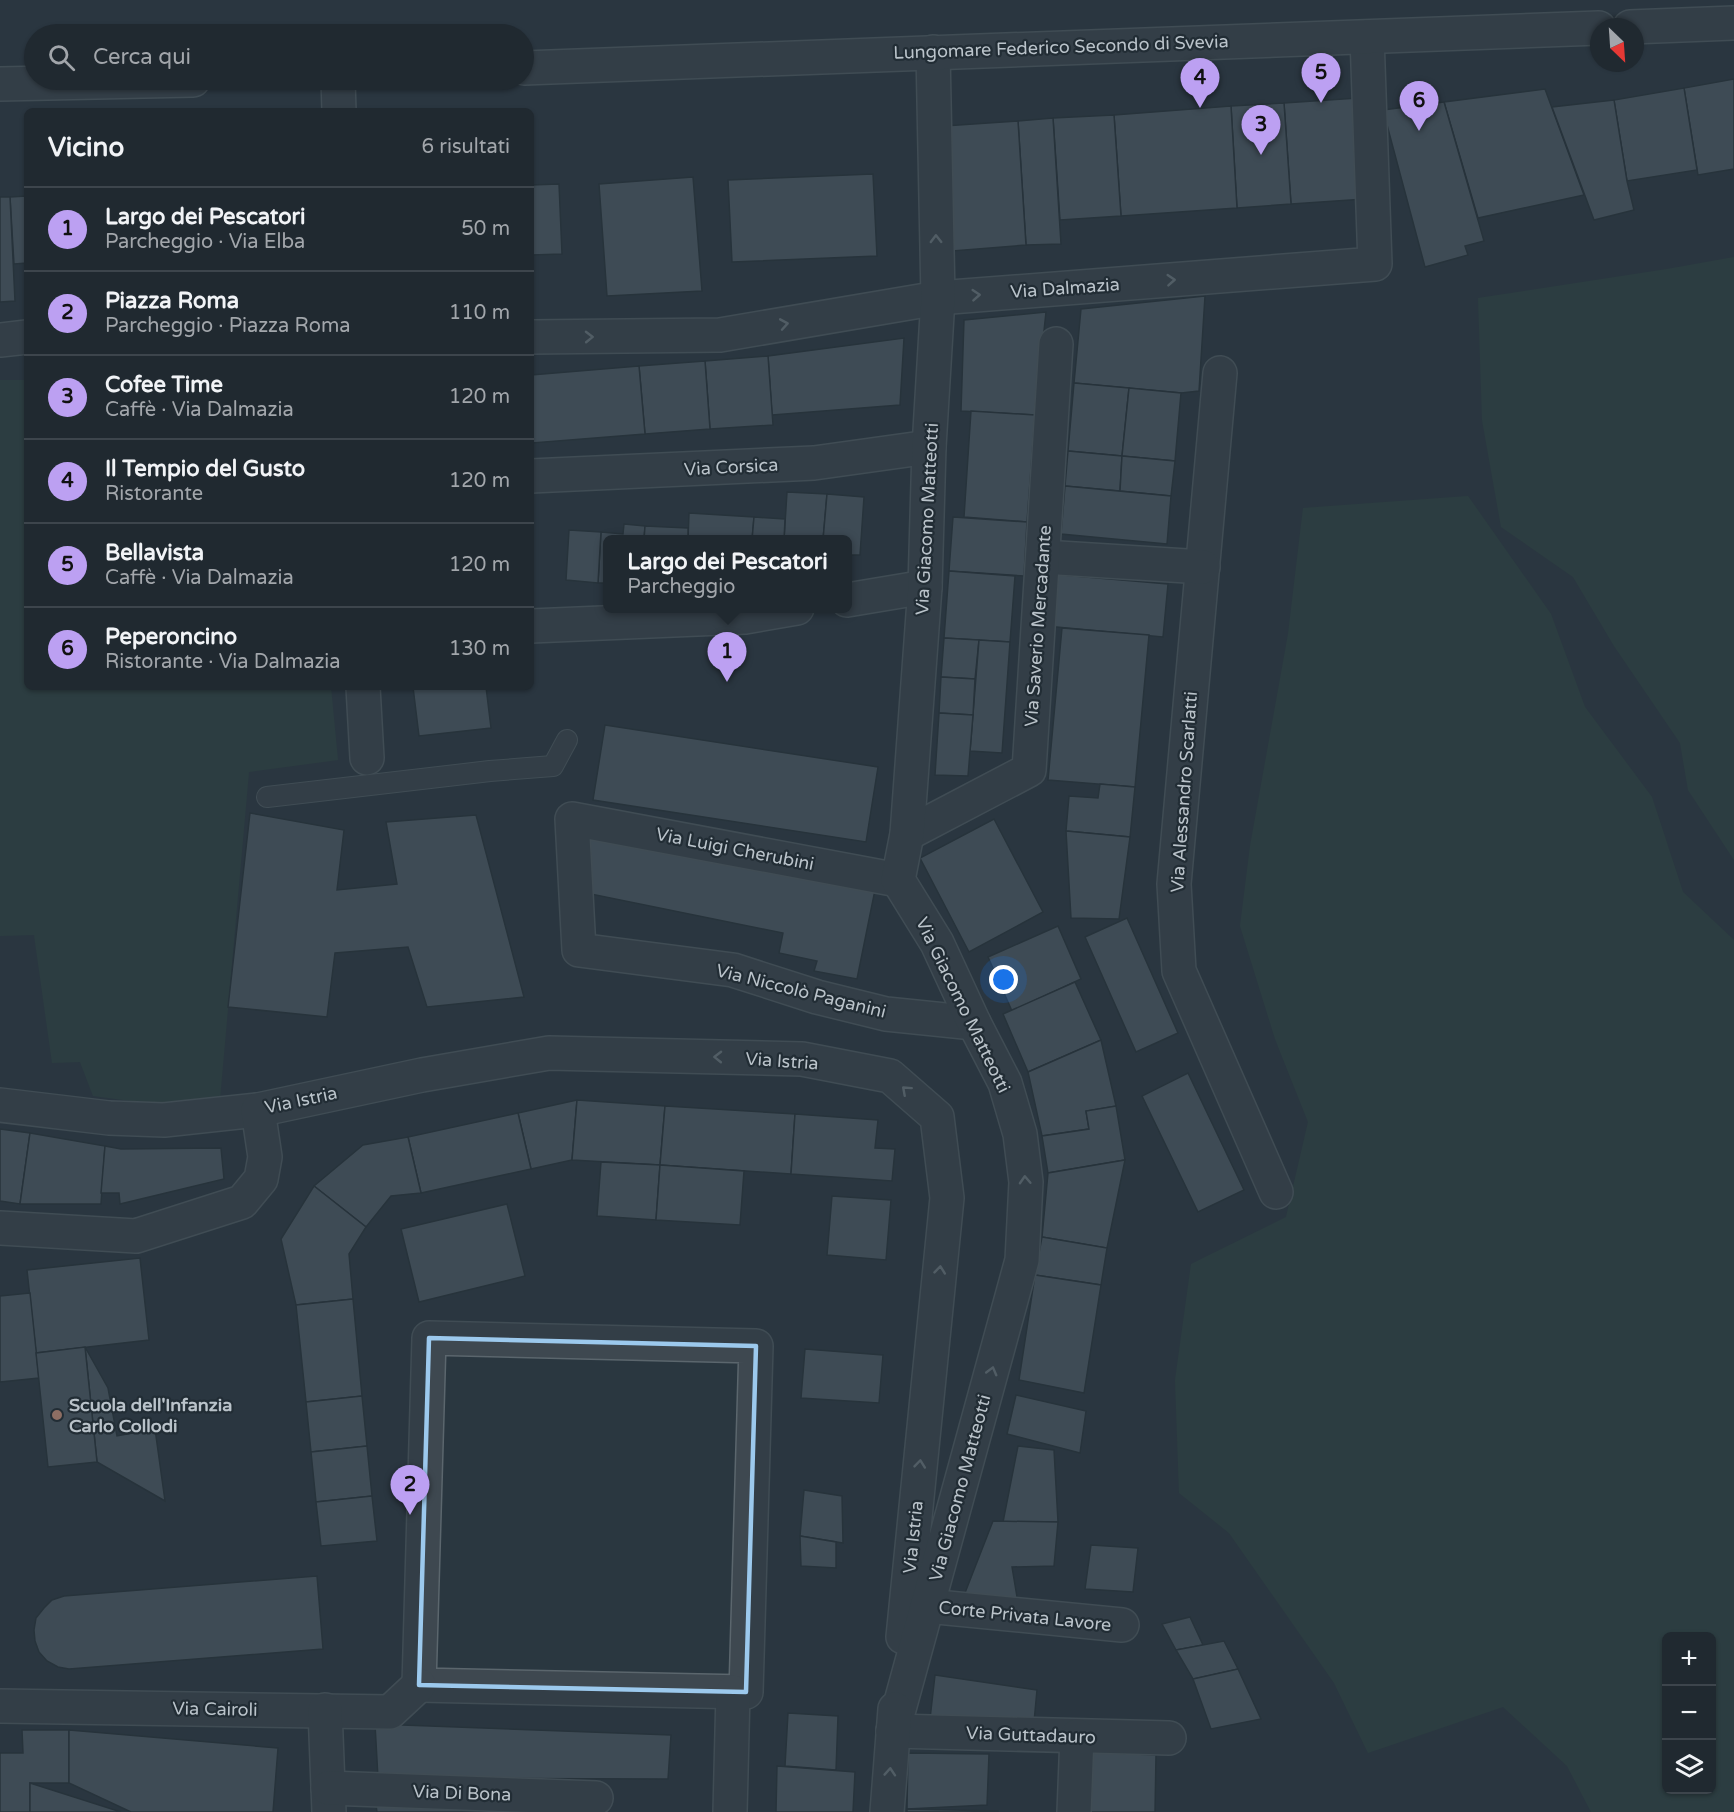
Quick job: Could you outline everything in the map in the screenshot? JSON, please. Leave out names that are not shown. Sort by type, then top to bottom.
[{"type":"street","points":[[1644,26],[1734,23]]},
{"type":"street","name":"Lungomare Federico Secondo di Svevia","points":[[534,68],[1590,28]]},
{"type":"street","name":"Via Dalmazia","points":[[534,337],[720,335],[938,298],[1375,264],[1367,37]]},
{"type":"street","name":"Via Giacomo Matteotti","points":[[893,1731],[1022,1260],[1026,1182],[1020,1134],[1005,1083],[937,943],[898,880],[907,834],[925,587],[938,298],[933,52]]},
{"type":"street","points":[[0,84],[24,84]]},
{"type":"street","points":[[338,90],[339,108]]},
{"type":"street","points":[[0,340],[24,338]]},
{"type":"street","name":"Via Saverio Mercadante","points":[[907,834],[1029,770],[1056,344]]},
{"type":"street","name":"Via Alessandro Scarlatti","points":[[1220,373],[1174,884],[1179,971],[1276,1192]]},
{"type":"street","name":"Via Corsica","points":[[534,476],[814,462],[930,447]]},
{"type":"street","points":[[1043,557],[1203,567]]},
{"type":"street","points":[[852,599],[925,587]]},
{"type":"street","points":[[534,626],[745,617],[771,613]]},
{"type":"street","points":[[363,690],[367,758]]},
{"type":"street","name":"Via Luigi Cherubini","points":[[572,819],[898,880]]},
{"type":"street","name":"Via Niccolò Paganini","points":[[572,819],[579,950],[733,970],[817,997],[886,1014],[974,1023]]},
{"type":"street","name":"Via Istria","points":[[0,1105],[109,1118],[164,1120],[258,1110],[422,1075],[549,1053],[802,1059],[890,1076],[937,1117],[947,1198],[893,1731]]},
{"type":"street","points":[[0,1228],[136,1236],[242,1202],[261,1179],[265,1157],[258,1110]]},
{"type":"street","points":[[429,1338],[756,1346],[746,1692],[733,1692],[419,1684],[429,1338]]},
{"type":"street","name":"Corte Privata Lavore","points":[[927,1606],[1122,1625]]},
{"type":"street","name":"Via Cairoli","points":[[0,1706],[390,1712],[419,1684]]},
{"type":"street","points":[[730,1812],[733,1692]]},
{"type":"street","points":[[325,1710],[328,1800]]},
{"type":"street","points":[[887,1812],[893,1731]]},
{"type":"street","name":"Via Guttadauro","points":[[893,1731],[1169,1738]]},
{"type":"street","points":[[1074,1812],[1077,1736]]},
{"type":"street","name":"Via Di Bona","points":[[328,1800],[596,1798]]},
{"type":"lane","points":[[267,797],[490,771],[553,766],[567,740]]},
{"type":"highlighted area","points":[[429,1338],[756,1346],[746,1692],[419,1685]]},
{"type":"green space","points":[[1734,257],[1734,860],[1688,790],[1680,743],[1614,646],[1573,577],[1501,527],[1482,420],[1478,298]]},
{"type":"green space","points":[[0,380],[24,380],[24,690],[331,690],[338,760],[249,772],[220,1099],[161,1105],[93,1096],[80,1062],[52,1063],[34,935],[0,936]]},
{"type":"green space","points":[[1468,496],[1551,614],[1585,707],[1652,797],[1683,892],[1734,940],[1734,1812],[1591,1812],[1567,1766],[1503,1707],[1368,1753],[1334,1683],[1229,1533],[1179,1493],[1175,1380],[1191,1264],[1286,1217],[1308,1122],[1275,1039],[1240,926],[1250,846],[1288,634],[1303,508]]},
{"type":"building","points":[[1734,79],[1734,169],[1698,175],[1684,88]]},
{"type":"building","points":[[1684,88],[1697,170],[1627,181],[1614,100]]},
{"type":"building","points":[[1545,89],[1584,195],[1478,218],[1444,102]]},
{"type":"building","points":[[1358,98],[1365,199],[1291,204],[1284,103]]},
{"type":"building","points":[[1614,100],[1634,210],[1594,220],[1552,107]]},
{"type":"building","points":[[1444,102],[1484,241],[1465,246],[1468,255],[1425,267],[1383,110]]},
{"type":"building","points":[[1284,103],[1291,204],[1237,208],[1231,106]]},
{"type":"building","points":[[1231,106],[1237,208],[1121,216],[1114,115]]},
{"type":"building","points":[[1114,115],[1121,216],[1060,220],[1053,118]]},
{"type":"building","points":[[1053,118],[1061,244],[1026,245],[1018,121]]},
{"type":"building","points":[[1018,121],[1026,245],[952,251],[944,126]]},
{"type":"building","points":[[873,174],[877,256],[732,262],[728,180]]},
{"type":"building","points":[[693,177],[702,291],[607,296],[599,184]]},
{"type":"building","points":[[559,184],[562,254],[534,255],[534,185]]},
{"type":"building","points":[[24,196],[24,263],[14,264],[10,197]]},
{"type":"building","points":[[0,197],[10,197],[15,301],[0,302]]},
{"type":"building","points":[[1205,296],[1199,391],[1181,393],[1074,383],[1081,309]]},
{"type":"building","points":[[1046,312],[1035,415],[961,411],[964,320]]},
{"type":"building","points":[[904,338],[900,405],[772,415],[768,356]]},
{"type":"building","points":[[768,356],[773,425],[710,429],[705,361]]},
{"type":"building","points":[[705,361],[710,429],[645,434],[639,366]]},
{"type":"building","points":[[639,366],[645,434],[534,443],[534,375]]},
{"type":"building","points":[[1074,383],[1129,388],[1122,456],[1068,451]]},
{"type":"building","points":[[1129,388],[1181,393],[1175,461],[1122,456]]},
{"type":"building","points":[[971,411],[1035,415],[1027,522],[964,517]]},
{"type":"building","points":[[1068,451],[1122,456],[1120,491],[1065,486]]},
{"type":"building","points":[[1122,456],[1175,461],[1171,496],[1120,491]]},
{"type":"building","points":[[1065,486],[1171,496],[1167,544],[1061,534]]},
{"type":"building","points":[[787,492],[827,494],[823,535],[784,535]]},
{"type":"building","points":[[827,494],[864,497],[860,555],[852,555],[852,535],[823,535]]},
{"type":"building","points":[[689,513],[754,517],[752,535],[688,535]]},
{"type":"building","points":[[754,517],[785,519],[784,535],[752,535]]},
{"type":"building","points":[[953,517],[1027,522],[1024,576],[949,571]]},
{"type":"building","points":[[624,524],[645,526],[644,535],[603,535],[603,583],[598,583],[601,532],[623,534]]},
{"type":"building","points":[[645,526],[688,528],[688,535],[644,535]]},
{"type":"building","points":[[569,530],[601,532],[598,583],[566,580]]},
{"type":"building","points":[[949,571],[1015,576],[1010,642],[944,638]]},
{"type":"building","points":[[1051,574],[1168,584],[1163,637],[1046,626]]},
{"type":"building","points":[[1062,628],[1149,635],[1135,787],[1048,780]]},
{"type":"building","points":[[944,638],[979,640],[975,679],[941,677]]},
{"type":"building","points":[[979,640],[1010,642],[1002,753],[970,751]]},
{"type":"building","points":[[941,677],[975,679],[973,715],[939,713]]},
{"type":"building","points":[[413,690],[486,690],[491,728],[419,736]]},
{"type":"building","points":[[939,713],[973,715],[968,776],[935,775]]},
{"type":"building","points":[[605,725],[878,767],[866,842],[593,800]]},
{"type":"building","points":[[1100,784],[1135,787],[1130,837],[1066,831],[1069,796],[1098,798]]},
{"type":"building","points":[[250,813],[344,830],[337,890],[397,884],[386,822],[476,815],[524,997],[427,1007],[408,947],[335,953],[327,1017],[228,1007]]},
{"type":"building","points":[[994,819],[1043,912],[969,952],[920,858]]},
{"type":"building","points":[[1066,831],[1130,837],[1119,919],[1071,918]]},
{"type":"building","points":[[588,833],[875,890],[857,979],[814,971],[817,961],[779,953],[783,933],[576,891]]},
{"type":"building","points":[[1127,918],[1178,1033],[1136,1052],[1085,937]]},
{"type":"building","points":[[1058,926],[1081,979],[1012,1011],[988,957]]},
{"type":"building","points":[[1075,982],[1101,1040],[1028,1072],[1003,1014]]},
{"type":"building","points":[[1101,1040],[1116,1106],[1086,1111],[1089,1129],[1042,1136],[1028,1072]]},
{"type":"building","points":[[1188,1073],[1244,1190],[1198,1212],[1142,1096]]},
{"type":"building","points":[[577,1100],[572,1160],[531,1169],[518,1113]]},
{"type":"building","points":[[577,1100],[665,1106],[660,1165],[572,1160]]},
{"type":"building","points":[[665,1106],[795,1114],[791,1174],[660,1165]]},
{"type":"building","points":[[1116,1106],[1125,1160],[1048,1173],[1042,1136],[1089,1129],[1086,1111]]},
{"type":"building","points":[[518,1113],[531,1169],[421,1193],[408,1137]]},
{"type":"building","points":[[795,1114],[878,1120],[875,1148],[895,1149],[892,1181],[791,1174]]},
{"type":"building","points":[[0,1129],[30,1133],[20,1204],[0,1201]]},
{"type":"building","points":[[30,1133],[105,1146],[101,1204],[20,1204]]},
{"type":"building","points":[[408,1137],[421,1193],[391,1196],[366,1227],[314,1186],[363,1145]]},
{"type":"building","points":[[105,1146],[121,1149],[221,1148],[224,1179],[120,1204],[119,1193],[101,1193]]},
{"type":"building","points":[[1125,1160],[1107,1248],[1042,1237],[1048,1173]]},
{"type":"building","points":[[601,1162],[660,1165],[656,1220],[597,1216]]},
{"type":"building","points":[[660,1165],[744,1171],[740,1225],[656,1220]]},
{"type":"building","points":[[314,1186],[366,1227],[349,1254],[353,1299],[296,1305],[281,1239]]},
{"type":"building","points":[[832,1196],[891,1200],[886,1260],[827,1255]]},
{"type":"building","points":[[507,1204],[525,1276],[419,1302],[401,1229]]},
{"type":"building","points":[[1042,1237],[1107,1248],[1101,1285],[1035,1275]]},
{"type":"building","points":[[140,1258],[149,1340],[36,1353],[27,1270]]},
{"type":"building","points":[[1035,1275],[1101,1285],[1084,1393],[1019,1380]]},
{"type":"building","points":[[30,1293],[39,1378],[0,1382],[0,1296]]},
{"type":"building","points":[[353,1299],[362,1396],[306,1402],[296,1305]]},
{"type":"building","points":[[85,1347],[108,1388],[117,1436],[155,1429],[165,1501],[97,1462]]},
{"type":"building","points":[[85,1347],[97,1462],[48,1467],[36,1353]]},
{"type":"building","points":[[805,1349],[883,1355],[879,1403],[801,1398]]},
{"type":"building","points":[[1016,1395],[1086,1411],[1080,1453],[1007,1434]]},
{"type":"building","points":[[362,1396],[367,1446],[311,1452],[306,1402]]},
{"type":"building","points":[[367,1446],[372,1496],[316,1502],[311,1452]]},
{"type":"building","points":[[1018,1446],[1054,1450],[1058,1522],[1003,1522]]},
{"type":"building","points":[[804,1490],[842,1496],[843,1543],[800,1536]]},
{"type":"building","points":[[372,1496],[377,1541],[321,1546],[316,1502]]},
{"type":"building","points":[[993,1521],[1058,1522],[1054,1566],[1012,1567],[1018,1603],[963,1598]]},
{"type":"building","points":[[800,1536],[836,1542],[836,1568],[801,1566]]},
{"type":"building","points":[[1091,1545],[1138,1548],[1133,1592],[1085,1589]]},
{"type":"building","points":[[317,1576],[323,1649],[69,1669],[58,1667],[47,1661],[39,1652],[35,1641],[36,1618],[52,1600],[64,1596]]},
{"type":"building","points":[[1190,1617],[1203,1645],[1176,1650],[1162,1624]]},
{"type":"building","points":[[1224,1641],[1238,1669],[1193,1679],[1176,1650]]},
{"type":"building","points":[[1238,1669],[1261,1719],[1211,1729],[1193,1679]]},
{"type":"building","points":[[935,1675],[1037,1690],[1034,1722],[930,1719]]},
{"type":"building","points":[[788,1713],[838,1716],[836,1770],[785,1766]]},
{"type":"building","points":[[375,1724],[671,1735],[668,1779],[378,1778]]},
{"type":"building","points":[[22,1730],[69,1730],[69,1783],[30,1783],[30,1812],[0,1812],[0,1753],[23,1753]]},
{"type":"building","points":[[69,1730],[278,1748],[273,1812],[131,1812],[69,1783]]},
{"type":"building","points":[[1092,1752],[1156,1755],[1155,1812],[1091,1812]]},
{"type":"building","points":[[908,1753],[989,1754],[987,1805],[907,1809]]},
{"type":"building","points":[[777,1766],[855,1772],[853,1812],[776,1812]]},
{"type":"building","points":[[30,1783],[121,1812],[30,1812]]},
{"type":"building","points":[[376,1805],[479,1807],[479,1812],[377,1812]]},
{"type":"building","points":[[907,1809],[998,1811],[998,1812],[907,1812]]},
{"type":"place","name":"Bellavista","points":[[1321,103]]},
{"type":"place","name":"Il Tempio del Gusto","points":[[1200,108]]},
{"type":"place","name":"Peperoncino","points":[[1419,131]]},
{"type":"place","name":"Cofee Time","points":[[1261,155]]},
{"type":"place","name":"Largo dei Pescatori","points":[[727,682]]},
{"type":"place","name":"Scuola dell'Infanzia Carlo Collodi","points":[[57,1415]]},
{"type":"place","name":"Piazza Roma","points":[[410,1515]]}]
